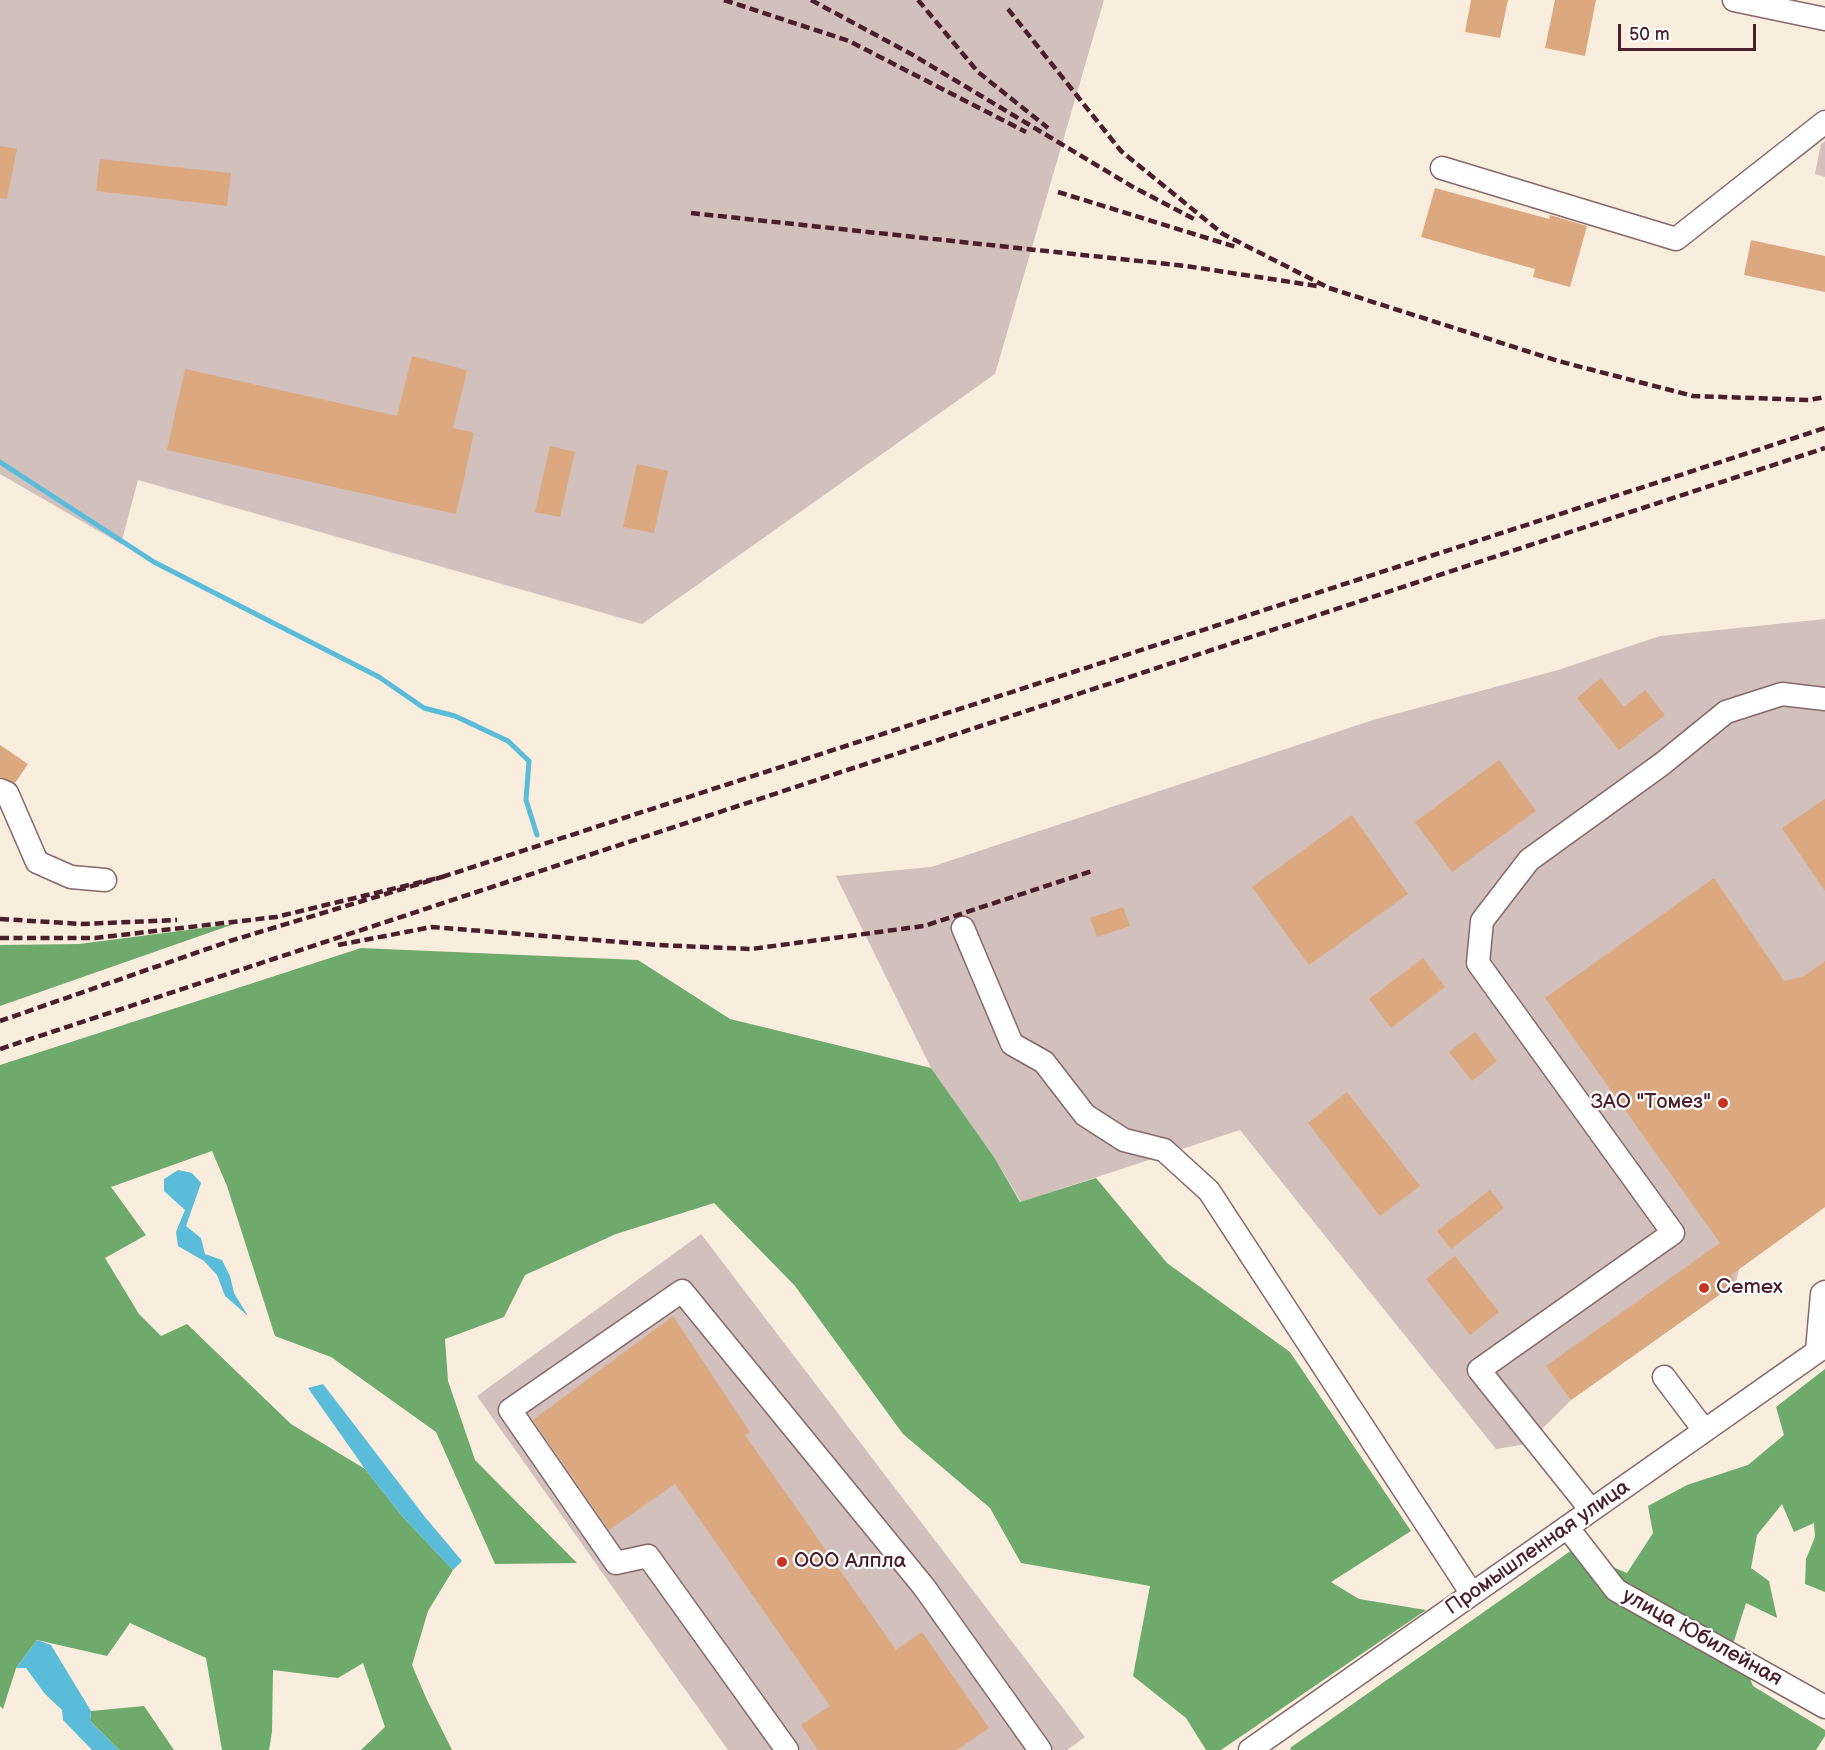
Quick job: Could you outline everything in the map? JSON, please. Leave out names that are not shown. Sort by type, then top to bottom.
[{"type":"street","points":[[1734,0],[1825,19]]},
{"type":"street","points":[[1442,168],[1676,239],[1825,122]]},
{"type":"street","points":[[1591,1510],[1479,1370],[1673,1233],[1479,963],[1482,921],[1528,860],[1662,764],[1726,712],[1782,694],[1825,699]]},
{"type":"street","points":[[0,790],[7,793],[37,862],[71,877],[105,880]]},
{"type":"street","points":[[963,928],[1012,1044],[1044,1062],[1085,1115],[1124,1140],[1164,1150],[1209,1191],[1472,1594]]},
{"type":"street","points":[[787,1750],[648,1556],[616,1563],[510,1410],[682,1291],[924,1587],[1040,1750]]},
{"type":"street","points":[[1821,1348],[1822,1294],[1825,1292]]},
{"type":"street","name":"Промышленная улица","points":[[1250,1750],[1821,1348]]},
{"type":"street","points":[[1664,1377],[1704,1430]]},
{"type":"street","name":"улица Юбилейная","points":[[1567,1527],[1616,1590],[1825,1707]]},
{"type":"shaded area","points":[[0,0],[1104,0],[995,374],[642,624],[138,480],[121,544],[0,474]]},
{"type":"shaded area","points":[[1825,141],[1825,177],[1815,174],[1821,144]]},
{"type":"shaded area","points":[[1825,619],[1825,1207],[1739,1269],[1736,1283],[1571,1400],[1527,1444],[1496,1449],[1240,1130],[1021,1202],[994,1157],[931,1068],[836,876],[931,867],[1373,720],[1558,670],[1660,636]]},
{"type":"shaded area","points":[[701,1234],[1085,1737],[1067,1750],[728,1750],[477,1396]]},
{"type":"green space","points":[[234,924],[0,1006],[0,945],[79,944]]},
{"type":"green space","points":[[361,948],[638,960],[730,1019],[931,1068],[994,1157],[1020,1202],[1096,1178],[1167,1263],[1290,1352],[1411,1531],[1331,1582],[1359,1599],[1426,1610],[1221,1750],[1206,1750],[1186,1718],[1133,1676],[1150,1586],[1021,1563],[990,1508],[903,1434],[795,1286],[714,1203],[616,1234],[525,1275],[504,1317],[445,1339],[448,1381],[475,1460],[577,1563],[495,1564],[436,1432],[331,1357],[275,1336],[227,1186],[212,1151],[111,1187],[146,1235],[105,1258],[139,1314],[161,1336],[187,1324],[291,1424],[365,1469],[402,1516],[453,1570],[428,1611],[412,1665],[452,1750],[361,1750],[385,1727],[363,1663],[338,1678],[273,1670],[272,1732],[269,1750],[222,1750],[206,1658],[130,1623],[107,1656],[37,1640],[16,1668],[3,1709],[0,1706],[0,1065]]},
{"type":"green space","points":[[1825,1369],[1825,1592],[1805,1584],[1806,1559],[1815,1537],[1814,1523],[1794,1532],[1782,1504],[1757,1535],[1751,1568],[1769,1581],[1777,1618],[1746,1603],[1734,1641],[1753,1686],[1825,1730],[1825,1736],[1816,1750],[1291,1750],[1290,1748],[1572,1550],[1627,1573],[1653,1533],[1648,1506],[1687,1485],[1748,1465],[1784,1435],[1776,1407]]},
{"type":"green space","points":[[144,1706],[174,1750],[119,1750],[90,1721],[91,1711]]},
{"type":"water","points":[[178,1170],[192,1173],[201,1183],[186,1226],[201,1238],[205,1254],[222,1260],[230,1276],[234,1293],[248,1316],[225,1296],[217,1275],[204,1261],[178,1246],[176,1232],[185,1210],[164,1191],[164,1179]]},
{"type":"water","points":[[323,1384],[425,1517],[462,1561],[453,1570],[402,1516],[365,1469],[308,1388]]},
{"type":"water","points":[[37,1640],[51,1645],[91,1711],[90,1721],[119,1750],[92,1750],[63,1720],[62,1710],[45,1694],[26,1668],[16,1668]]},
{"type":"building","points":[[1471,0],[1508,0],[1500,38],[1465,32]]},
{"type":"building","points":[[1555,0],[1596,0],[1585,56],[1545,48]]},
{"type":"building","points":[[0,146],[17,149],[7,199],[0,198]]},
{"type":"building","points":[[100,159],[231,173],[227,206],[96,191]]},
{"type":"building","points":[[1435,188],[1549,219],[1550,215],[1587,226],[1570,287],[1533,277],[1535,269],[1421,237]]},
{"type":"building","points":[[1751,240],[1825,256],[1825,292],[1744,275]]},
{"type":"building","points":[[412,356],[467,370],[453,428],[474,433],[456,514],[167,450],[185,369],[397,416]]},
{"type":"building","points":[[550,446],[575,452],[560,517],[535,512]]},
{"type":"building","points":[[637,464],[668,471],[654,533],[623,527]]},
{"type":"building","points":[[1601,678],[1624,707],[1645,690],[1665,715],[1619,750],[1577,698]]},
{"type":"building","points":[[0,745],[28,764],[15,783],[0,777]]},
{"type":"building","points":[[1499,760],[1536,811],[1452,872],[1415,822]]},
{"type":"building","points":[[1825,799],[1825,891],[1782,828]]},
{"type":"building","points":[[1352,815],[1408,894],[1309,965],[1252,887]]},
{"type":"building","name":"ЗАО \"Томез\"","points":[[1714,878],[1784,981],[1804,976],[1825,961],[1825,1207],[1731,1275],[1736,1283],[1571,1400],[1546,1366],[1720,1243],[1545,998]]},
{"type":"building","points":[[1123,907],[1130,926],[1097,937],[1090,918]]},
{"type":"building","points":[[1423,958],[1445,987],[1391,1028],[1369,999]]},
{"type":"building","points":[[1475,1032],[1497,1061],[1472,1081],[1449,1052]]},
{"type":"building","points":[[1347,1092],[1420,1186],[1380,1216],[1308,1123]]},
{"type":"building","points":[[1490,1190],[1504,1208],[1451,1249],[1437,1231]]},
{"type":"building","points":[[1455,1256],[1499,1312],[1470,1335],[1426,1279]]},
{"type":"building","points":[[673,1316],[750,1432],[745,1435],[896,1650],[922,1632],[989,1728],[957,1750],[818,1750],[801,1725],[830,1706],[675,1484],[609,1530],[533,1420]]},
{"type":"waterway","points":[[0,462],[154,562],[379,677],[424,708],[455,716],[508,741],[529,761],[526,800],[537,835]]},
{"type":"railway","points":[[724,0],[849,41],[1026,132]]},
{"type":"railway","points":[[811,0],[913,55],[1133,187],[1196,220]]},
{"type":"railway","points":[[918,0],[978,72],[1048,128]]},
{"type":"railway","points":[[1008,9],[1121,151],[1223,234],[1329,288],[1558,361],[1693,396],[1809,400],[1825,397]]},
{"type":"railway","points":[[1058,192],[1236,247]]},
{"type":"railway","points":[[691,213],[1186,266],[1317,286]]},
{"type":"railway","points":[[442,877],[1825,428]]},
{"type":"railway","points":[[0,1049],[1825,448]]},
{"type":"railway","points":[[338,945],[432,927],[657,945],[751,949],[924,926],[1092,871]]},
{"type":"railway","points":[[0,938],[95,938],[276,917],[442,877],[230,941],[0,1021]]},
{"type":"railway","points":[[0,919],[82,924],[177,920]]},
{"type":"place","name":"ЗАО \"Томез\"","points":[[1723,1103]]},
{"type":"place","name":"Cemex","points":[[1704,1288]]},
{"type":"place","name":"ООО Алпла","points":[[782,1562]]}]
